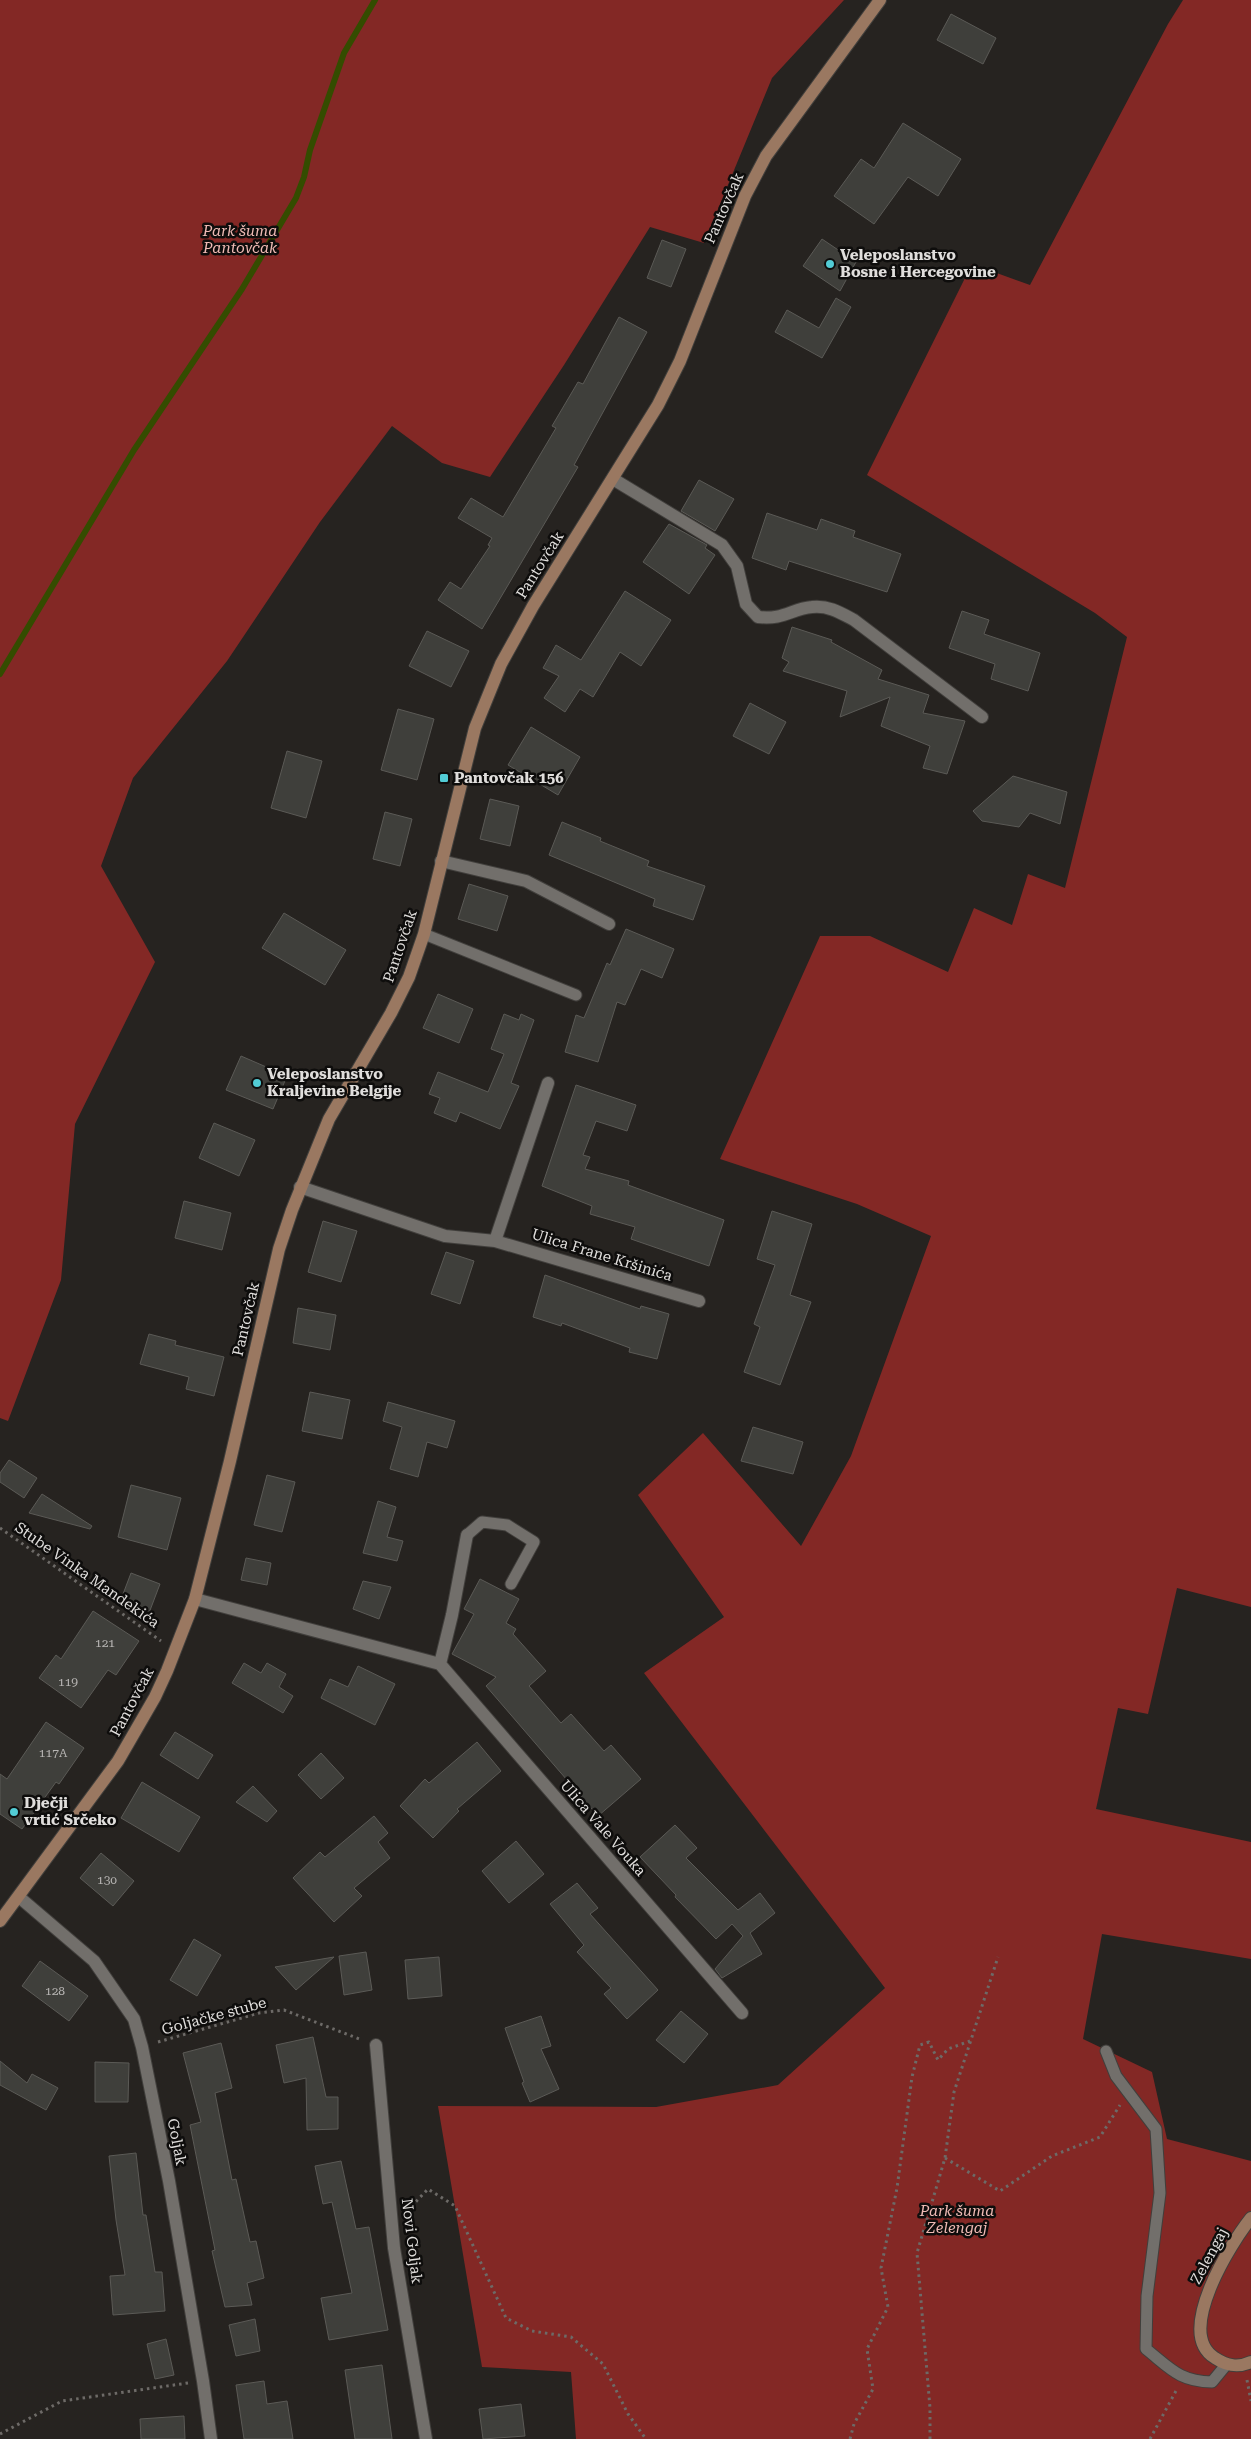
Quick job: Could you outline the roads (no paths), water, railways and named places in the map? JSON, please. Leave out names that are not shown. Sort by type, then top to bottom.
[{"type":"main road","name":"Pantovčak","points":[[0,1921],[118,1761],[155,1697],[195,1599],[230,1461],[279,1249],[300,1187],[330,1119],[391,1013],[409,977],[424,934],[475,728],[501,664],[533,606],[658,405],[680,361],[745,196],[766,156],[880,0]]},
{"type":"main road","name":"Zelengaj","points":[[1226,2365],[1211,2356],[1202,2342],[1201,2328],[1205,2299],[1234,2239],[1251,2218]]},
{"type":"main road","points":[[1226,2365],[1244,2365],[1251,2362]]},
{"type":"street","points":[[613,479],[722,545],[737,566],[746,604],[758,617],[774,619],[812,607],[831,609],[854,620],[982,717]]},
{"type":"street","points":[[441,861],[526,881],[609,924]]},
{"type":"street","points":[[495,1241],[548,1083]]},
{"type":"street","name":"Ulica Frane Kršinića","points":[[300,1187],[446,1236],[495,1241],[699,1301]]},
{"type":"street","points":[[195,1599],[440,1664],[452,1615],[467,1535]]},
{"type":"street","name":"Ulica Vale Vouka","points":[[440,1664],[742,2013]]},
{"type":"street","name":"Goljak","points":[[19,1897],[94,1961],[134,2019],[142,2046],[170,2191],[203,2380],[211,2439]]},
{"type":"street","name":"Novi Goljak","points":[[376,2045],[394,2248],[426,2439]]},
{"type":"lane","points":[[424,934],[576,994]]},
{"type":"lane","points":[[467,1535],[482,1522],[508,1525],[534,1542],[511,1584]]},
{"type":"lane","points":[[1106,2051],[1116,2076],[1156,2129],[1160,2192],[1147,2296],[1146,2349],[1184,2378],[1212,2382],[1226,2365]]},
{"type":"waterway","points":[[0,674],[134,450],[242,289],[296,198],[304,177],[310,150],[344,53],[375,0]]},
{"type":"place","name":"Veleposlanstvo Bosne i Hercegovine","points":[[830,264]]},
{"type":"place","name":"Pantovčak 156","points":[[444,778]]},
{"type":"place","name":"Veleposlanstvo Kraljevine Belgije","points":[[257,1083]]},
{"type":"place","name":"Dječji vrtić Srčeko","points":[[14,1812]]},
{"type":"park label","name":"Park šuma Pantovčak","points":[[240,240]]},
{"type":"park label","name":"Park šuma Zelengaj","points":[[957,2220]]}]
